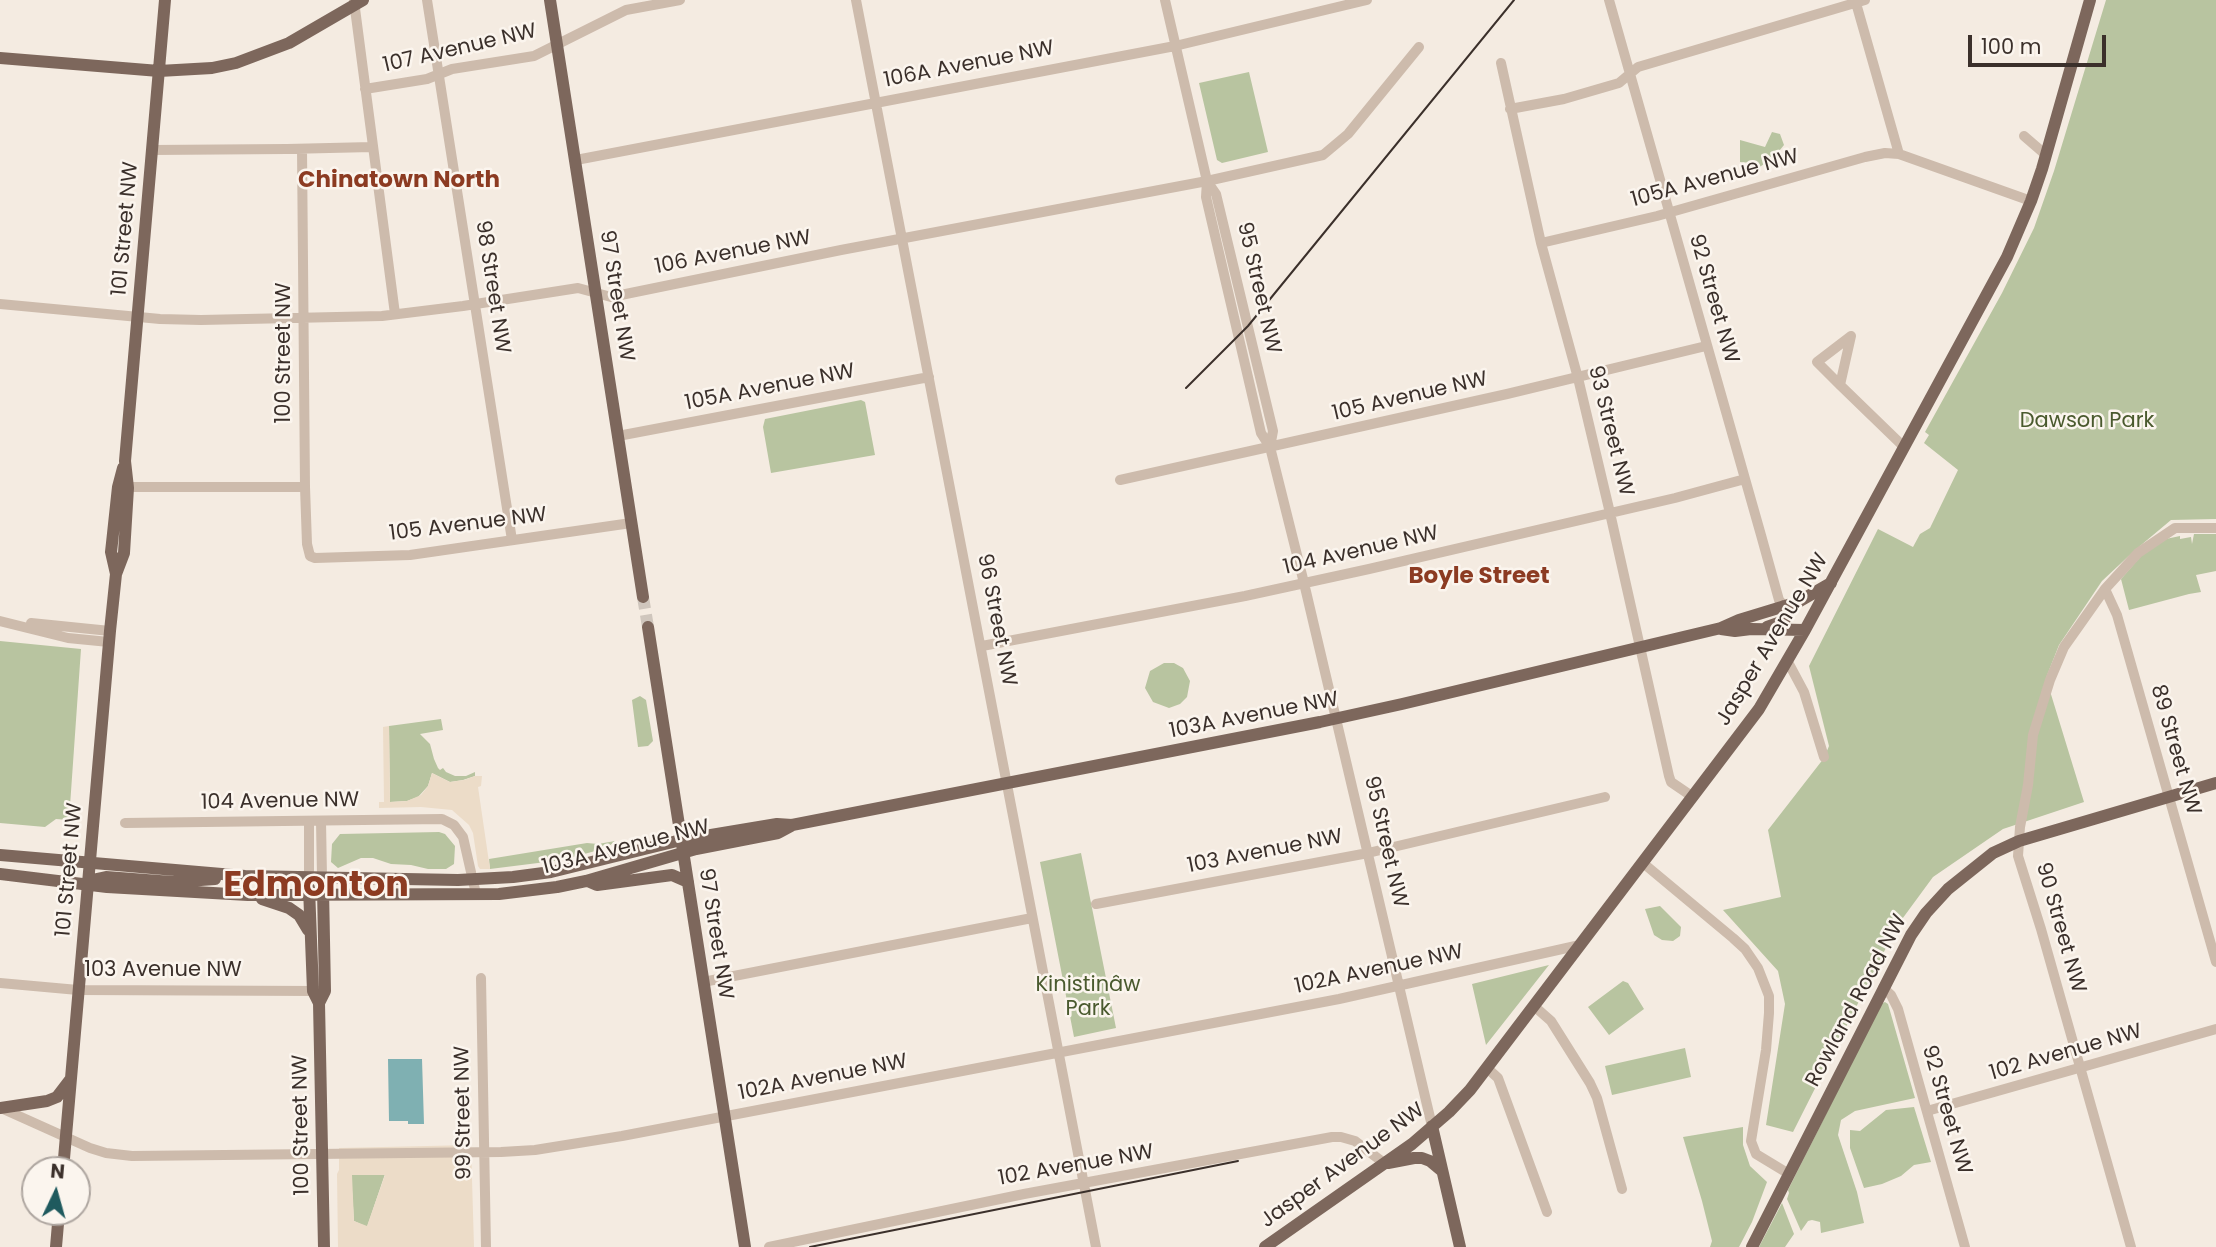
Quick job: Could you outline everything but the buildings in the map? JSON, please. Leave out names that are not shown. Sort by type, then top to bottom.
[{"type":"main road","name":"101 Street NW","points":[[64,1156],[116,574],[111,552],[123,487],[165,0]]},
{"type":"main road","name":"97 Street NW","points":[[550,0],[643,597]]},
{"type":"main road","name":"Jasper Avenue NW","points":[[1265,1247],[1412,1144],[1463,1097],[1759,709],[1788,662],[2007,257],[2031,201],[2046,155],[2090,0]]},
{"type":"main road","points":[[0,58],[159,72],[212,68],[263,54],[312,31],[357,2]]},
{"type":"main road","name":"103A Avenue NW","points":[[91,864],[231,875],[472,880],[551,872],[777,824],[792,825],[1336,719],[1721,628],[1806,598],[1831,583]]},
{"type":"main road","points":[[1763,630],[1784,621],[1787,615],[1784,606]]},
{"type":"main road","name":"97 Street NW","points":[[648,627],[745,1247]]},
{"type":"main road","name":"103A Avenue NW","points":[[1721,628],[1735,631],[1805,631]]},
{"type":"main road","name":"Rowland Road NW","points":[[1752,1247],[1911,935],[1926,913],[1948,889],[1993,853],[2019,841],[2216,783]]},
{"type":"main road","name":"103A Avenue NW","points":[[89,885],[248,895],[523,892],[586,881],[682,846]]},
{"type":"main road","points":[[0,855],[91,864]]},
{"type":"main road","points":[[0,874],[89,885],[92,880],[106,877],[172,882],[210,881],[231,875]]},
{"type":"main road","points":[[586,881],[597,886],[672,874],[688,882]]},
{"type":"main road","name":"100 Street NW","points":[[316,877],[323,895],[319,995],[324,1247]]},
{"type":"main road","name":"100 Street NW","points":[[316,877],[309,895],[310,934],[319,995]]},
{"type":"main road","points":[[248,895],[289,908],[305,922],[310,934]]},
{"type":"main road","points":[[0,1108],[47,1101],[57,1097],[71,1080]]},
{"type":"main road","name":"95 Street NW","points":[[1432,1126],[1460,1247]]},
{"type":"main road","points":[[1384,1163],[1422,1158],[1443,1171]]},
{"type":"main road","points":[[55,1247],[57,1226]]},
{"type":"street","name":"98 Street NW","points":[[427,0],[512,540]]},
{"type":"street","name":"107 Avenue NW","points":[[365,89],[427,79],[452,69],[534,56],[626,10],[680,0]]},
{"type":"street","name":"96 Street NW","points":[[856,0],[1096,1247]]},
{"type":"street","name":"95 Street NW","points":[[1165,0],[1208,181],[1206,197],[1246,372],[1261,433],[1270,447],[1304,583],[1432,1126]]},
{"type":"street","name":"106A Avenue NW","points":[[576,160],[1175,46],[1367,0]]},
{"type":"street","name":"92 Street NW","points":[[1609,0],[1779,600],[1784,606]]},
{"type":"street","points":[[1510,108],[1579,95],[1619,83],[1638,67],[1860,1],[1899,154],[2031,201]]},
{"type":"street","points":[[357,2],[365,89],[395,314]]},
{"type":"street","name":"106 Avenue NW","points":[[0,304],[192,320],[395,314],[579,288],[611,297],[1208,181],[1323,155],[1348,134],[1419,47]]},
{"type":"street","name":"93 Street NW","points":[[1501,63],[1541,243],[1611,513],[1669,776],[1671,782],[1693,797]]},
{"type":"street","points":[[2024,136],[2046,155]]},
{"type":"street","points":[[152,150],[372,146]]},
{"type":"street","name":"100 Street NW","points":[[302,149],[305,487],[307,544],[310,556]]},
{"type":"street","name":"105A Avenue NW","points":[[1541,243],[1669,213],[1865,157],[1885,153],[1899,154]]},
{"type":"street","points":[[1840,385],[1851,336],[1817,362],[1840,385],[1904,447]]},
{"type":"street","name":"105 Avenue NW","points":[[1121,480],[1578,378],[1706,346]]},
{"type":"street","name":"105A Avenue NW","points":[[618,436],[929,377]]},
{"type":"street","name":"104 Avenue NW","points":[[982,646],[1304,583],[1745,480]]},
{"type":"street","points":[[123,487],[305,487]]},
{"type":"street","name":"105 Avenue NW","points":[[310,556],[410,555],[631,523]]},
{"type":"street","name":"90 Street NW","points":[[2131,1247],[2018,856],[2019,841],[2033,735],[2064,646],[2105,589],[2138,553],[2175,528],[2216,528]]},
{"type":"street","name":"89 Street NW","points":[[2105,589],[2117,615],[2216,962]]},
{"type":"street","points":[[0,619],[110,637]]},
{"type":"street","points":[[1788,662],[1804,692],[1824,757]]},
{"type":"street","name":"103 Avenue NW","points":[[1096,904],[1368,853],[1605,797]]},
{"type":"street","name":"104 Avenue NW","points":[[125,823],[436,818],[448,821],[461,832],[472,880]]},
{"type":"street","name":"100 Street NW","points":[[309,821],[316,877]]},
{"type":"street","name":"100 Street NW","points":[[316,877],[321,821]]},
{"type":"street","points":[[1643,863],[1732,938],[1758,968],[1769,996],[1769,1013],[1766,1050],[1751,1141],[1756,1154],[1789,1174]]},
{"type":"street","points":[[472,880],[476,894]]},
{"type":"street","points":[[703,982],[1032,918]]},
{"type":"street","name":"102A Avenue NW","points":[[66,1138],[99,1151],[132,1156],[518,1152],[550,1148],[1400,987],[1580,945]]},
{"type":"street","name":"99 Street NW","points":[[481,978],[486,1247]]},
{"type":"street","name":"103 Avenue NW","points":[[0,983],[78,990],[319,995]]},
{"type":"street","name":"92 Street NW","points":[[1883,988],[1891,995],[1898,1009],[1965,1247]]},
{"type":"street","points":[[1534,1006],[1551,1021],[1590,1083],[1597,1098],[1622,1189]]},
{"type":"street","name":"102 Avenue NW","points":[[1927,1111],[2216,1029]]},
{"type":"street","points":[[1487,1068],[1498,1078],[1547,1212]]},
{"type":"street","points":[[0,1108],[66,1138]]},
{"type":"street","name":"102 Avenue NW","points":[[769,1247],[1084,1183],[1332,1137],[1355,1141],[1384,1163]]},
{"type":"green space","name":"Dawson Park","points":[[2106,0],[2216,0],[2216,519],[2171,520],[2102,581],[2059,645],[2046,678],[2084,802],[2003,829],[1933,877],[1897,926],[1793,1132],[1766,1125],[1785,1004],[1778,971],[1723,910],[1781,897],[1768,830],[1824,758],[1829,746],[1809,666],[1878,529],[1913,547],[1920,534],[1930,528],[1958,470],[1924,443],[1929,435],[1925,432],[2002,293],[2034,228]]},
{"type":"green space","points":[[1249,72],[1268,152],[1222,163],[1217,160],[1199,83]]},
{"type":"green space","points":[[1772,132],[1780,134],[1784,145],[1775,156],[1757,169],[1752,163],[1740,162],[1740,140],[1765,147]]},
{"type":"green space","points":[[861,400],[865,402],[875,455],[771,473],[763,427],[765,419]]},
{"type":"green space","points":[[2194,534],[2216,534],[2216,571],[2196,575],[2201,592],[2129,610],[2121,579],[2149,547],[2161,540],[2180,536],[2180,539],[2191,537],[2192,544]]},
{"type":"green space","points":[[0,641],[81,649],[69,820],[56,819],[45,827],[0,823]]},
{"type":"green space","points":[[1164,663],[1174,663],[1183,668],[1190,681],[1187,697],[1180,704],[1169,708],[1153,702],[1145,688],[1150,671]]},
{"type":"green space","points":[[640,696],[646,700],[653,741],[648,746],[638,747],[632,700]]},
{"type":"green space","points":[[441,719],[443,730],[420,734],[430,744],[438,768],[443,768],[455,776],[466,776],[475,772],[475,776],[450,782],[432,773],[428,786],[418,797],[390,802],[389,726]]},
{"type":"green space","points":[[340,834],[445,834],[455,846],[454,864],[446,869],[391,864],[373,858],[361,858],[338,868],[331,862],[332,844]]},
{"type":"green space","points":[[615,841],[608,847],[562,860],[490,869],[489,859]]},
{"type":"green space","name":"Kinistinâw Park","points":[[1081,853],[1116,1028],[1074,1037],[1040,862]]},
{"type":"green space","points":[[1660,906],[1681,927],[1680,936],[1673,941],[1662,940],[1654,935],[1645,909]]},
{"type":"green space","points":[[1549,965],[1486,1045],[1472,984]]},
{"type":"green space","points":[[1623,981],[1628,983],[1644,1009],[1609,1035],[1588,1007]]},
{"type":"green space","points":[[1881,1004],[1888,1004],[1915,1098],[1855,1111],[1841,1120],[1838,1135],[1864,1223],[1821,1233],[1820,1222],[1812,1220],[1808,1221],[1801,1231],[1787,1199],[1788,1190]]},
{"type":"green space","points":[[1685,1048],[1691,1077],[1612,1095],[1605,1066]]},
{"type":"green space","points":[[1914,1107],[1931,1162],[1914,1165],[1901,1176],[1864,1188],[1850,1148],[1850,1130],[1860,1131],[1886,1110]]},
{"type":"green space","points":[[1743,1127],[1743,1145],[1750,1166],[1767,1182],[1739,1247],[1710,1247],[1712,1241],[1683,1137]]},
{"type":"green space","points":[[385,1174],[367,1227],[354,1221],[351,1175]]},
{"type":"green space","points":[[1782,1203],[1794,1234],[1785,1247],[1759,1247]]},
{"type":"shaded area","points":[[389,726],[390,802],[407,801],[421,795],[428,786],[432,773],[450,782],[482,776],[481,786],[478,787],[490,869],[480,869],[478,866],[473,833],[469,825],[452,810],[421,807],[379,808],[379,802],[384,802],[383,727]]},
{"type":"shaded area","points":[[471,1145],[474,1247],[338,1247],[339,1148]],"holes":[[[352,1175],[385,1175],[367,1226],[354,1221]]]},
{"type":"water","points":[[388,1059],[422,1059],[424,1124],[389,1121]]},
{"type":"tunnel","points":[[643,597],[648,627]]},
{"type":"tram line","points":[[1186,388],[1248,326],[1514,0]]},
{"type":"tram line","points":[[810,1247],[1238,1161]]},
{"type":"district","name":"Chinatown North","points":[[399,181]]},
{"type":"district","name":"Boyle Street","points":[[1479,577]]},
{"type":"district","name":"Edmonton","points":[[316,887]]}]
